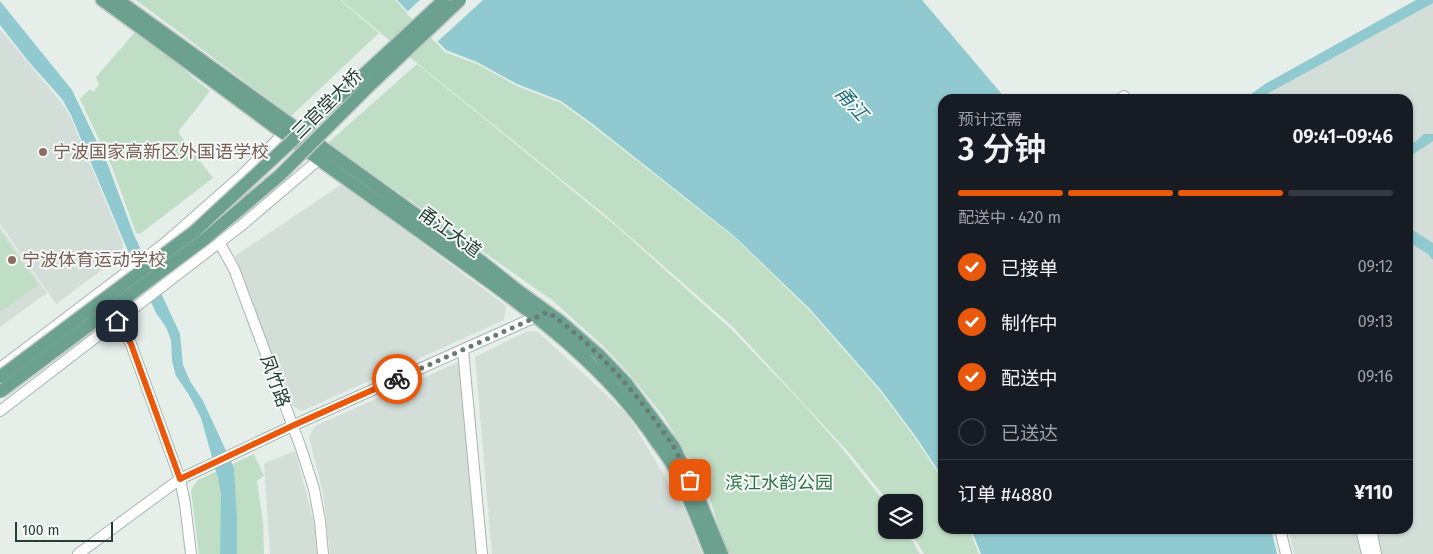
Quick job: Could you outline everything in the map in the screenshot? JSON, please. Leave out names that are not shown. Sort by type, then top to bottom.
[{"type":"main road","name":"甬江大道","points":[[102,0],[324,155],[452,240],[542,315],[559,335],[604,378],[636,413],[674,468],[711,554]]},
{"type":"main road","name":"甬江大道","points":[[118,0],[288,129]]},
{"type":"main road","name":"三官堂大桥","points":[[0,377],[196,231],[444,0]]},
{"type":"main road","name":"三官堂大桥","points":[[0,392],[206,238],[280,175],[367,88],[460,0]]},
{"type":"main road","name":"甬江大道","points":[[542,315],[560,321],[599,355],[626,383],[674,447],[722,554]]},
{"type":"street","points":[[0,368],[165,243],[234,182],[288,129]]},
{"type":"street","points":[[0,411],[242,225],[324,155]]},
{"type":"street","name":"凤竹路","points":[[219,242],[234,269],[301,448],[314,489],[320,521],[323,554]]},
{"type":"street","points":[[78,554],[180,479],[292,426],[542,315]]},
{"type":"street","points":[[117,321],[131,344],[180,479],[185,504],[190,554]]},
{"type":"street","points":[[463,350],[482,554]]},
{"type":"street","points":[[1281,534],[1286,554]]},
{"type":"street","points":[[1362,534],[1366,554]]},
{"type":"street","points":[[1371,534],[1376,554]]},
{"type":"shaded area","points":[[1433,0],[1433,554],[1294,554],[1290,534],[1413,534],[1413,94],[1261,94]]},
{"type":"shaded area","name":"宁波国家高新区外国语学校","points":[[0,29],[61,102],[70,116],[123,243],[122,255],[56,304],[0,224]]},
{"type":"shaded area","points":[[342,184],[506,306],[504,320],[302,411],[291,405],[235,256]]},
{"type":"shaded area","name":"宁波体育运动学校","points":[[0,227],[47,293],[0,327]]},
{"type":"shaded area","points":[[537,331],[628,415],[686,512],[702,554],[492,554],[475,357],[526,332]]},
{"type":"shaded area","points":[[459,362],[479,554],[330,554],[323,493],[309,437],[315,426]]},
{"type":"shaded area","points":[[295,451],[314,522],[317,554],[270,554],[264,463]]},
{"type":"green space","points":[[136,0],[340,0],[379,33],[291,116]]},
{"type":"green space","points":[[341,0],[395,0],[445,52],[477,64],[519,87],[561,103],[734,237],[810,311],[880,391],[938,473],[938,534],[971,534],[979,554],[924,554],[915,539],[923,539],[923,494],[882,494],[850,454],[733,327],[604,214]]},
{"type":"green space","points":[[135,32],[180,65],[210,91],[178,132],[213,178],[140,234],[136,233],[112,167],[80,99],[90,89],[93,92],[99,85],[96,77]]},
{"type":"green space","name":"滨江水韵公园","points":[[417,64],[615,225],[732,330],[803,404],[841,447],[878,494],[878,539],[911,539],[920,554],[726,554],[708,491],[664,417],[630,375],[602,345],[552,300],[328,143]]},
{"type":"green space","name":"宁波体育运动学校","points":[[0,231],[38,285],[0,312]]},
{"type":"green space","points":[[254,454],[264,476],[257,481],[263,522],[264,554],[199,554],[191,490],[198,480]]},
{"type":"water","name":"甬江","points":[[397,0],[922,0],[1002,94],[938,94],[938,470],[881,390],[810,309],[734,236],[561,101],[517,84],[477,62],[446,50]]},
{"type":"water","points":[[1416,0],[1433,0],[1433,3],[1267,94],[1251,94],[1265,84]]},
{"type":"water","points":[[0,1],[72,90],[108,165],[134,235],[180,334],[183,365],[190,381],[203,401],[234,468],[237,554],[220,554],[221,494],[218,478],[201,418],[176,376],[172,361],[171,340],[166,327],[156,313],[125,244],[71,115],[62,99],[29,62],[0,25]]},
{"type":"water","points":[[1424,134],[1433,134],[1433,141],[1413,154],[1413,142]]},
{"type":"water","points":[[1413,230],[1433,243],[1433,260],[1428,254],[1413,245]]},
{"type":"water","points":[[973,534],[1272,534],[1277,554],[981,554]]},
{"type":"pier","points":[[420,0],[483,0],[436,43],[406,13]]},
{"type":"way so far","points":[[397,379],[548,312],[599,355],[626,383],[674,447],[690,480]]},
{"type":"place","name":"宁波国家高新区外国语学校","points":[[43,152]]},
{"type":"place","name":"宁波体育运动学校","points":[[12,260]]},
{"type":"route","points":[[117,321],[131,344],[180,479],[397,379]]}]
